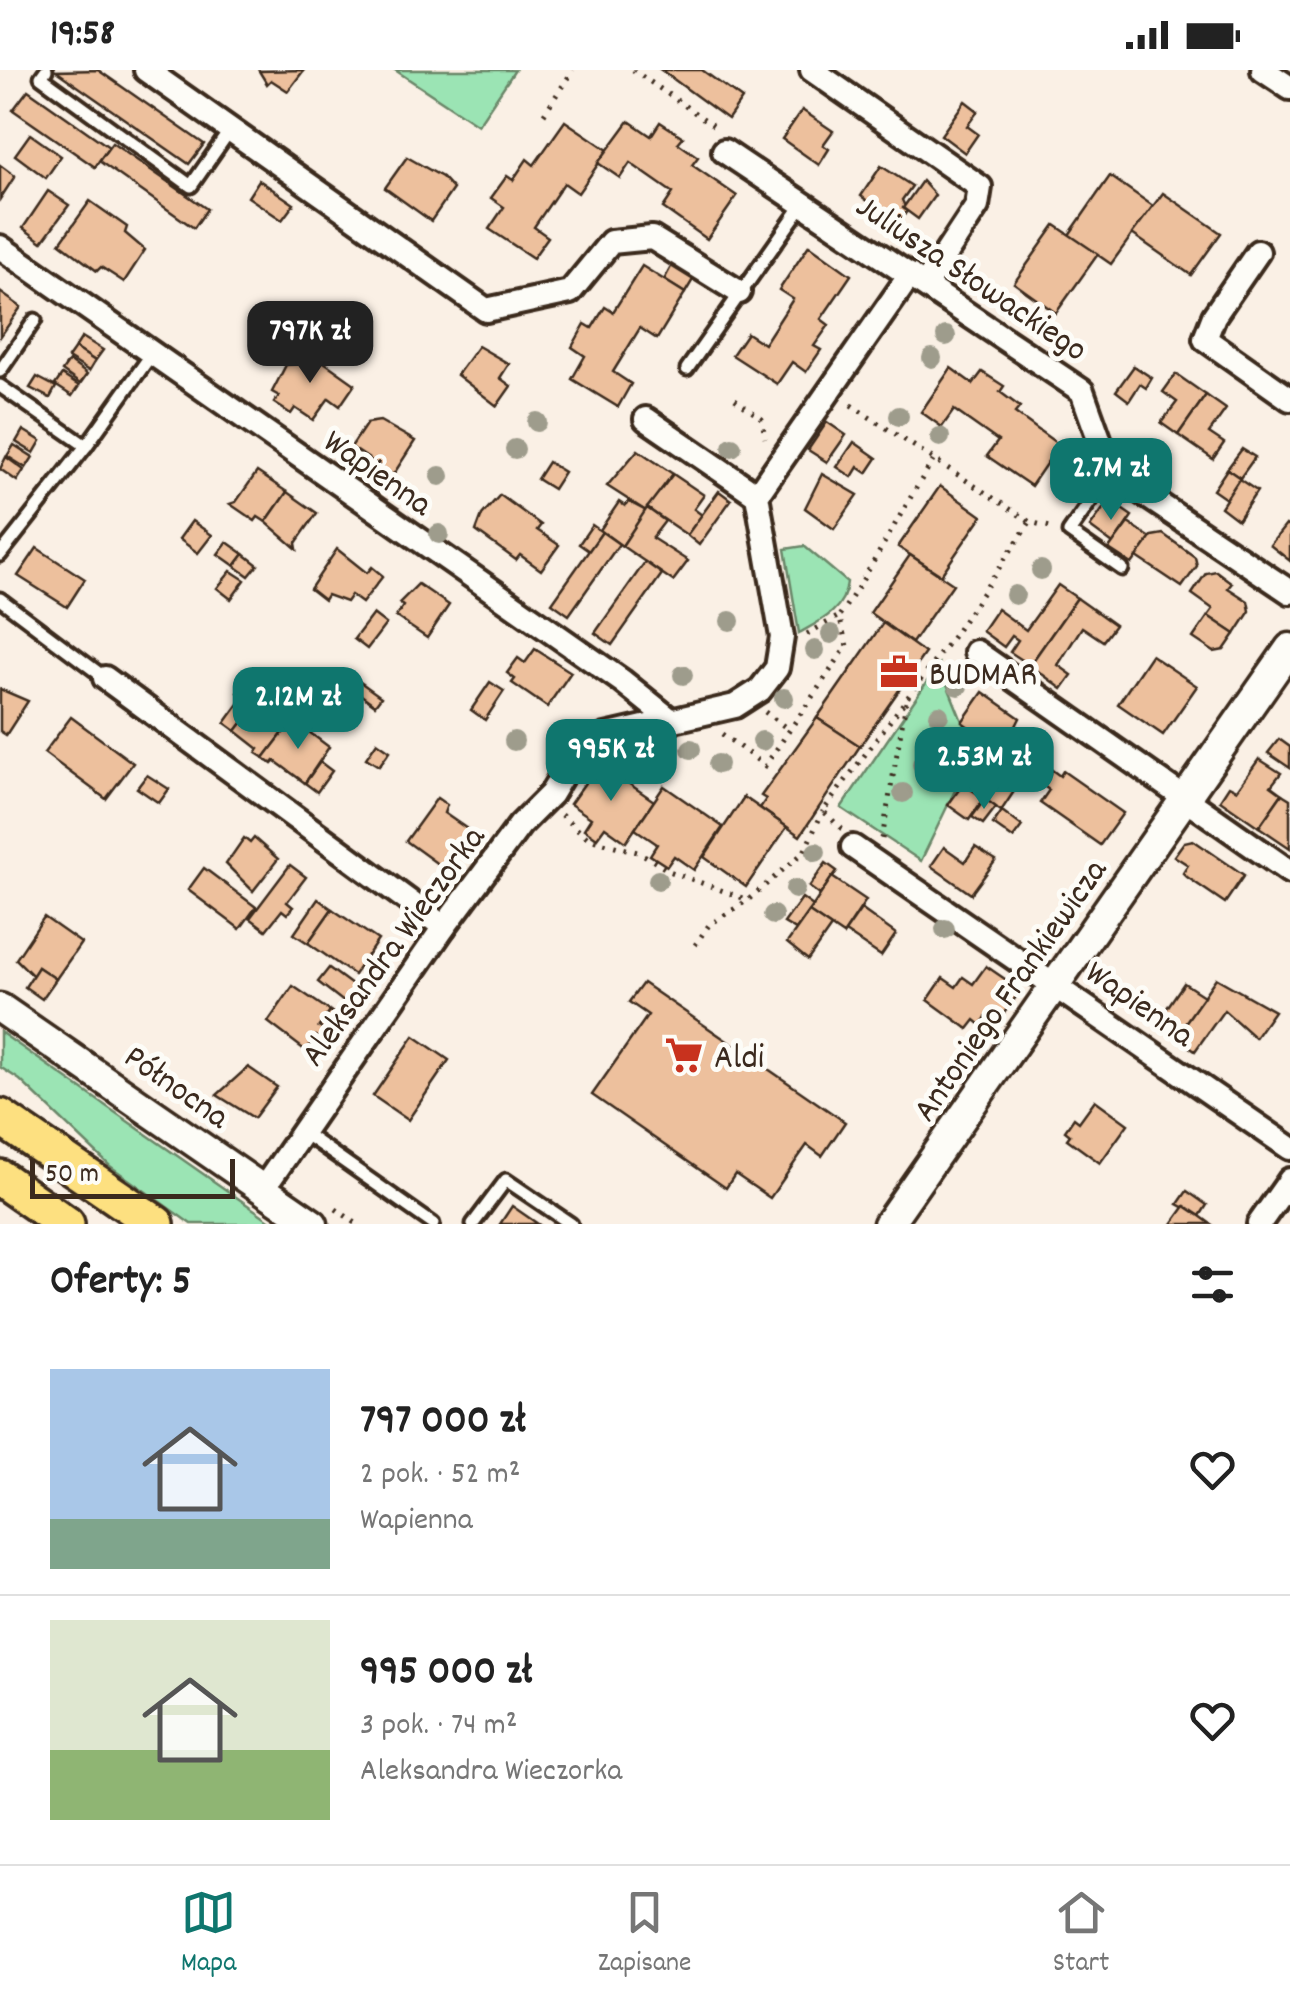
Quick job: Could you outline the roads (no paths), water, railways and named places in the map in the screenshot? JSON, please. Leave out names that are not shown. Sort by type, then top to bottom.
[{"type":"main road","points":[[0,1116],[156,1224]]},
{"type":"main road","points":[[0,1178],[66,1224]]},
{"type":"street","points":[[146,70],[486,310],[570,292],[611,242],[652,238],[738,292]]},
{"type":"street","points":[[646,419],[758,495],[832,392],[977,206],[980,187],[812,70]]},
{"type":"street","points":[[1263,70],[1290,88]]},
{"type":"street","name":"Juliusza Słowackiego","points":[[724,150],[1082,391],[1111,472]]},
{"type":"street","name":"Wapienna","points":[[0,247],[622,681],[668,718]]},
{"type":"street","points":[[1258,252],[1214,316],[1205,339],[1290,399]]},
{"type":"street","points":[[1111,472],[1290,592]]},
{"type":"street","name":"Aleksandra Wieczorka","points":[[263,1190],[444,927],[520,825],[551,794],[574,757],[589,743],[668,718],[735,706],[760,690],[777,668],[782,637],[758,495]]},
{"type":"street","name":"Antoniego Frankiewicza","points":[[888,1224],[1290,648]]},
{"type":"street","points":[[976,652],[1290,872]]},
{"type":"street","points":[[105,678],[444,927]]},
{"type":"street","name":"Wapienna","points":[[852,846],[1290,1148]]},
{"type":"street","name":"Północna","points":[[0,1008],[313,1224]]},
{"type":"street","points":[[1259,1224],[1290,1180]]},
{"type":"lane","points":[[46,70],[41,78],[191,186],[230,130]]},
{"type":"lane","points":[[687,368],[802,204]]},
{"type":"lane","points":[[0,371],[35,320]]},
{"type":"lane","points":[[0,555],[86,446],[150,355]]},
{"type":"lane","points":[[0,386],[86,446]]},
{"type":"lane","points":[[1111,472],[1070,532],[1122,568]]},
{"type":"lane","points":[[0,599],[105,678]]},
{"type":"lane","points":[[301,1131],[434,1224]]},
{"type":"lane","points":[[473,1224],[506,1180],[570,1224]]},
{"type":"place","name":"BUDMAR","points":[[899,672]]},
{"type":"place","name":"Aldi","points":[[684,1055]]}]
